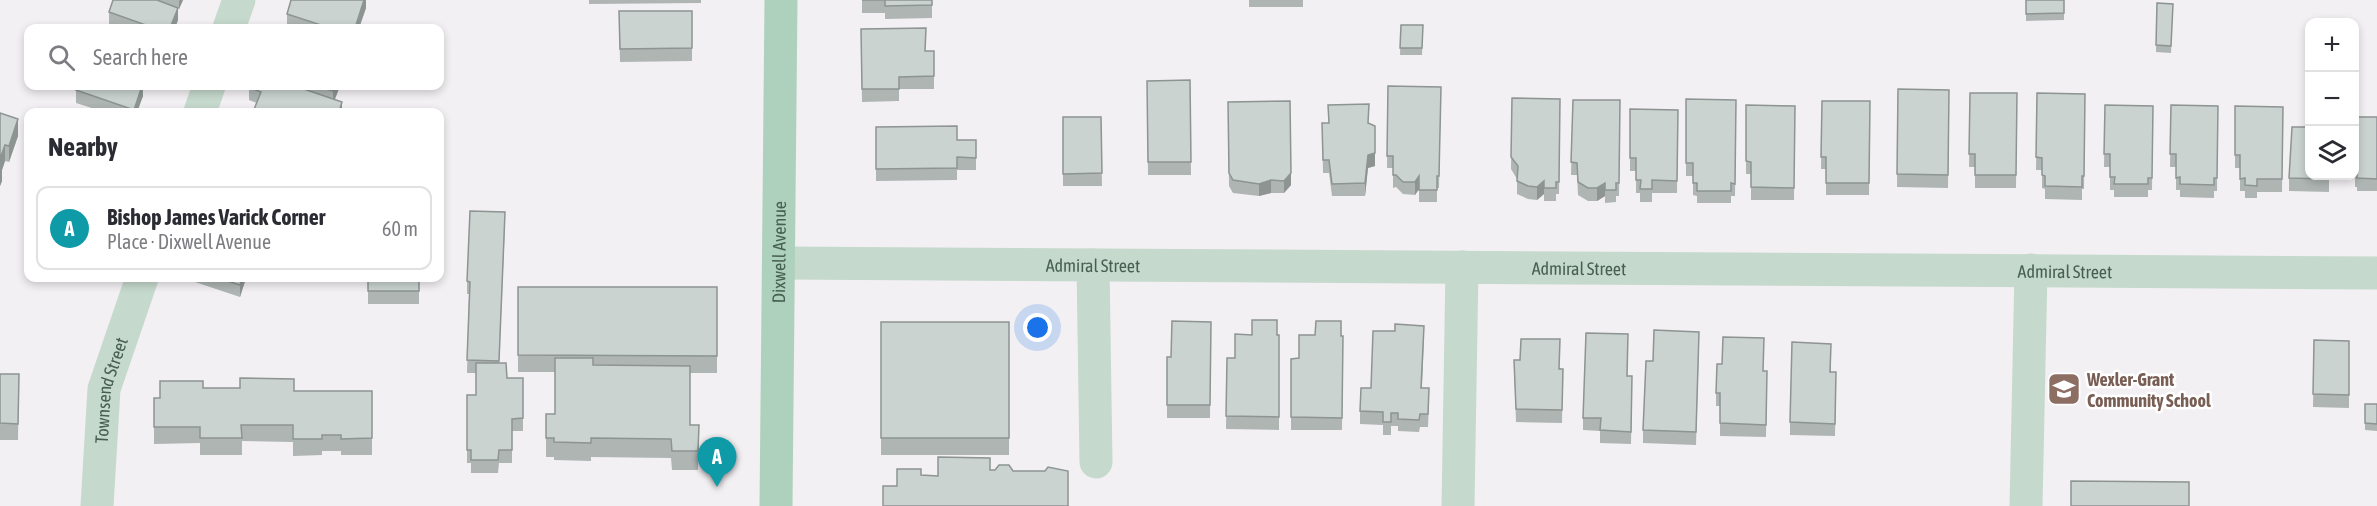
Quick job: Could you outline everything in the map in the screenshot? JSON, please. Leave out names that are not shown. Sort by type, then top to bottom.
[{"type":"main road","name":"Dixwell Avenue","points":[[776,506],[781,0]]},
{"type":"street","points":[[230,24],[239,0]]},
{"type":"street","points":[[201,108],[208,90]]},
{"type":"street","name":"Admiral Street","points":[[778,263],[2377,273]]},
{"type":"street","points":[[1093,265],[1096,462]]},
{"type":"street","points":[[1458,506],[1462,267]]},
{"type":"street","points":[[2026,506],[2031,270]]},
{"type":"street","name":"Townsend Street","points":[[96,506],[104,389],[141,282]]},
{"type":"building","points":[[113,0],[157,0],[178,8],[172,24],[143,24],[109,12]]},
{"type":"building","points":[[291,0],[364,0],[356,24],[318,24],[287,14]]},
{"type":"building","points":[[885,0],[932,0],[932,5],[885,6]]},
{"type":"building","points":[[2026,0],[2064,0],[2064,13],[2026,14]]},
{"type":"building","points":[[2157,3],[2173,4],[2171,46],[2156,45]]},
{"type":"building","points":[[619,11],[692,11],[692,48],[620,49]]},
{"type":"building","points":[[1401,25],[1423,25],[1422,48],[1400,48]]},
{"type":"building","points":[[926,28],[925,51],[934,51],[934,76],[899,77],[899,89],[862,89],[861,29]]},
{"type":"building","points":[[1190,80],[1191,162],[1148,162],[1147,81]]},
{"type":"building","points":[[1388,86],[1441,87],[1437,190],[1419,190],[1419,176],[1415,182],[1403,182],[1393,175],[1393,156],[1387,156]]},
{"type":"building","points":[[1898,89],[1949,90],[1948,175],[1897,174]]},
{"type":"building","points":[[76,90],[141,90],[135,108],[128,108]]},
{"type":"building","points":[[256,90],[307,90],[342,102],[340,108],[255,108],[261,92]]},
{"type":"building","points":[[1970,93],[2017,93],[2016,175],[1975,175],[1975,154],[1969,154]]},
{"type":"building","points":[[2037,93],[2085,94],[2082,187],[2045,186],[2045,176],[2042,175],[2042,158],[2036,157]]},
{"type":"building","points":[[1512,98],[1560,99],[1559,182],[1556,182],[1556,188],[1544,188],[1544,181],[1537,187],[1517,181],[1518,166],[1511,157]]},
{"type":"building","points":[[1686,99],[1736,100],[1735,184],[1731,183],[1731,191],[1697,191],[1697,183],[1693,183],[1693,163],[1686,163]]},
{"type":"building","points":[[1573,100],[1620,100],[1619,183],[1616,183],[1616,190],[1605,190],[1605,183],[1597,188],[1588,188],[1578,182],[1577,163],[1571,162]]},
{"type":"building","points":[[1290,101],[1291,173],[1284,181],[1271,180],[1259,184],[1233,180],[1229,173],[1228,102]]},
{"type":"building","points":[[1822,101],[1870,101],[1869,183],[1826,183],[1826,157],[1821,157]]},
{"type":"building","points":[[1369,104],[1368,123],[1375,126],[1375,153],[1368,155],[1365,183],[1332,184],[1329,160],[1323,160],[1322,123],[1329,123],[1328,105]]},
{"type":"building","points":[[1746,105],[1795,106],[1794,188],[1751,187],[1751,162],[1746,161]]},
{"type":"building","points":[[2105,105],[2153,106],[2152,178],[2148,178],[2148,184],[2114,184],[2115,177],[2110,177],[2110,154],[2104,154]]},
{"type":"building","points":[[2171,105],[2218,106],[2217,178],[2214,178],[2214,185],[2180,184],[2180,177],[2176,178],[2176,154],[2170,154]]},
{"type":"building","points":[[2235,106],[2283,107],[2282,179],[2257,179],[2257,186],[2245,185],[2245,178],[2240,179],[2240,155],[2235,155]]},
{"type":"building","points":[[1630,109],[1678,110],[1677,181],[1652,180],[1652,189],[1640,189],[1641,180],[1636,180],[1636,158],[1630,158]]},
{"type":"building","points":[[0,113],[18,119],[9,146],[5,145],[0,159]]},
{"type":"building","points":[[1063,117],[1101,117],[1102,173],[1063,174]]},
{"type":"building","points":[[2359,117],[2377,117],[2377,179],[2359,178]]},
{"type":"building","points":[[957,126],[957,140],[976,140],[976,158],[957,157],[957,168],[876,169],[876,127]]},
{"type":"building","points":[[2292,127],[2305,127],[2305,178],[2289,178]]},
{"type":"building","points":[[470,211],[505,212],[499,361],[467,360]]},
{"type":"building","points":[[368,282],[419,282],[419,291],[368,291]]},
{"type":"building","points":[[518,287],[717,287],[717,356],[518,355]]},
{"type":"building","points":[[1252,320],[1277,320],[1279,417],[1226,416],[1227,358],[1235,358],[1235,334],[1252,335]]},
{"type":"building","points":[[1172,321],[1211,322],[1210,405],[1167,405],[1167,357],[1171,357]]},
{"type":"building","points":[[1316,321],[1341,321],[1341,336],[1343,336],[1342,418],[1291,417],[1291,359],[1299,358],[1299,335],[1315,335]]},
{"type":"building","points":[[881,322],[1009,322],[1009,438],[881,438]]},
{"type":"building","points":[[1395,324],[1424,326],[1421,388],[1429,388],[1428,414],[1420,414],[1419,420],[1398,419],[1398,413],[1391,413],[1391,422],[1383,422],[1383,412],[1360,411],[1361,388],[1371,388],[1373,331],[1395,331]]},
{"type":"building","points":[[1654,330],[1699,332],[1696,432],[1643,430],[1646,361],[1653,361]]},
{"type":"building","points":[[1586,333],[1628,334],[1627,376],[1632,376],[1631,432],[1600,430],[1601,418],[1583,418]]},
{"type":"building","points":[[1723,337],[1764,338],[1763,371],[1767,371],[1766,425],[1720,423],[1720,393],[1716,393],[1717,364],[1722,364]]},
{"type":"building","points":[[1521,339],[1560,339],[1559,369],[1563,369],[1562,410],[1516,409],[1514,360],[1520,360]]},
{"type":"building","points":[[2314,340],[2349,341],[2349,395],[2313,394]]},
{"type":"building","points":[[1792,342],[1831,344],[1830,372],[1836,372],[1835,424],[1790,422]]},
{"type":"building","points":[[555,358],[593,358],[593,365],[690,366],[690,425],[699,425],[698,451],[672,451],[671,439],[591,438],[591,443],[554,442],[554,438],[546,438],[546,414],[555,414]]},
{"type":"building","points":[[476,363],[506,363],[507,378],[523,378],[523,418],[512,419],[512,450],[499,450],[498,460],[471,460],[471,450],[467,450],[467,395],[476,395]]},
{"type":"building","points":[[0,374],[19,374],[18,424],[0,423]]},
{"type":"building","points":[[240,378],[294,379],[294,391],[372,391],[372,438],[341,439],[341,435],[322,435],[322,439],[293,439],[293,425],[241,425],[242,438],[200,438],[200,427],[154,427],[154,398],[160,398],[160,381],[203,381],[203,388],[240,388]]},
{"type":"building","points":[[2365,404],[2377,404],[2377,424],[2365,423]]},
{"type":"building","points":[[938,457],[990,458],[990,470],[995,470],[999,465],[1009,465],[1013,471],[1045,471],[1048,467],[1068,471],[1068,506],[883,506],[883,486],[897,486],[897,469],[921,469],[921,475],[938,476]]},
{"type":"building","points":[[2071,481],[2189,482],[2189,506],[2071,506]]},
{"type":"place","name":"Wexler-Grant Community School","points":[[2064,389]]},
{"type":"place","name":"Bishop James Varick Corner","points":[[717,487]]}]
